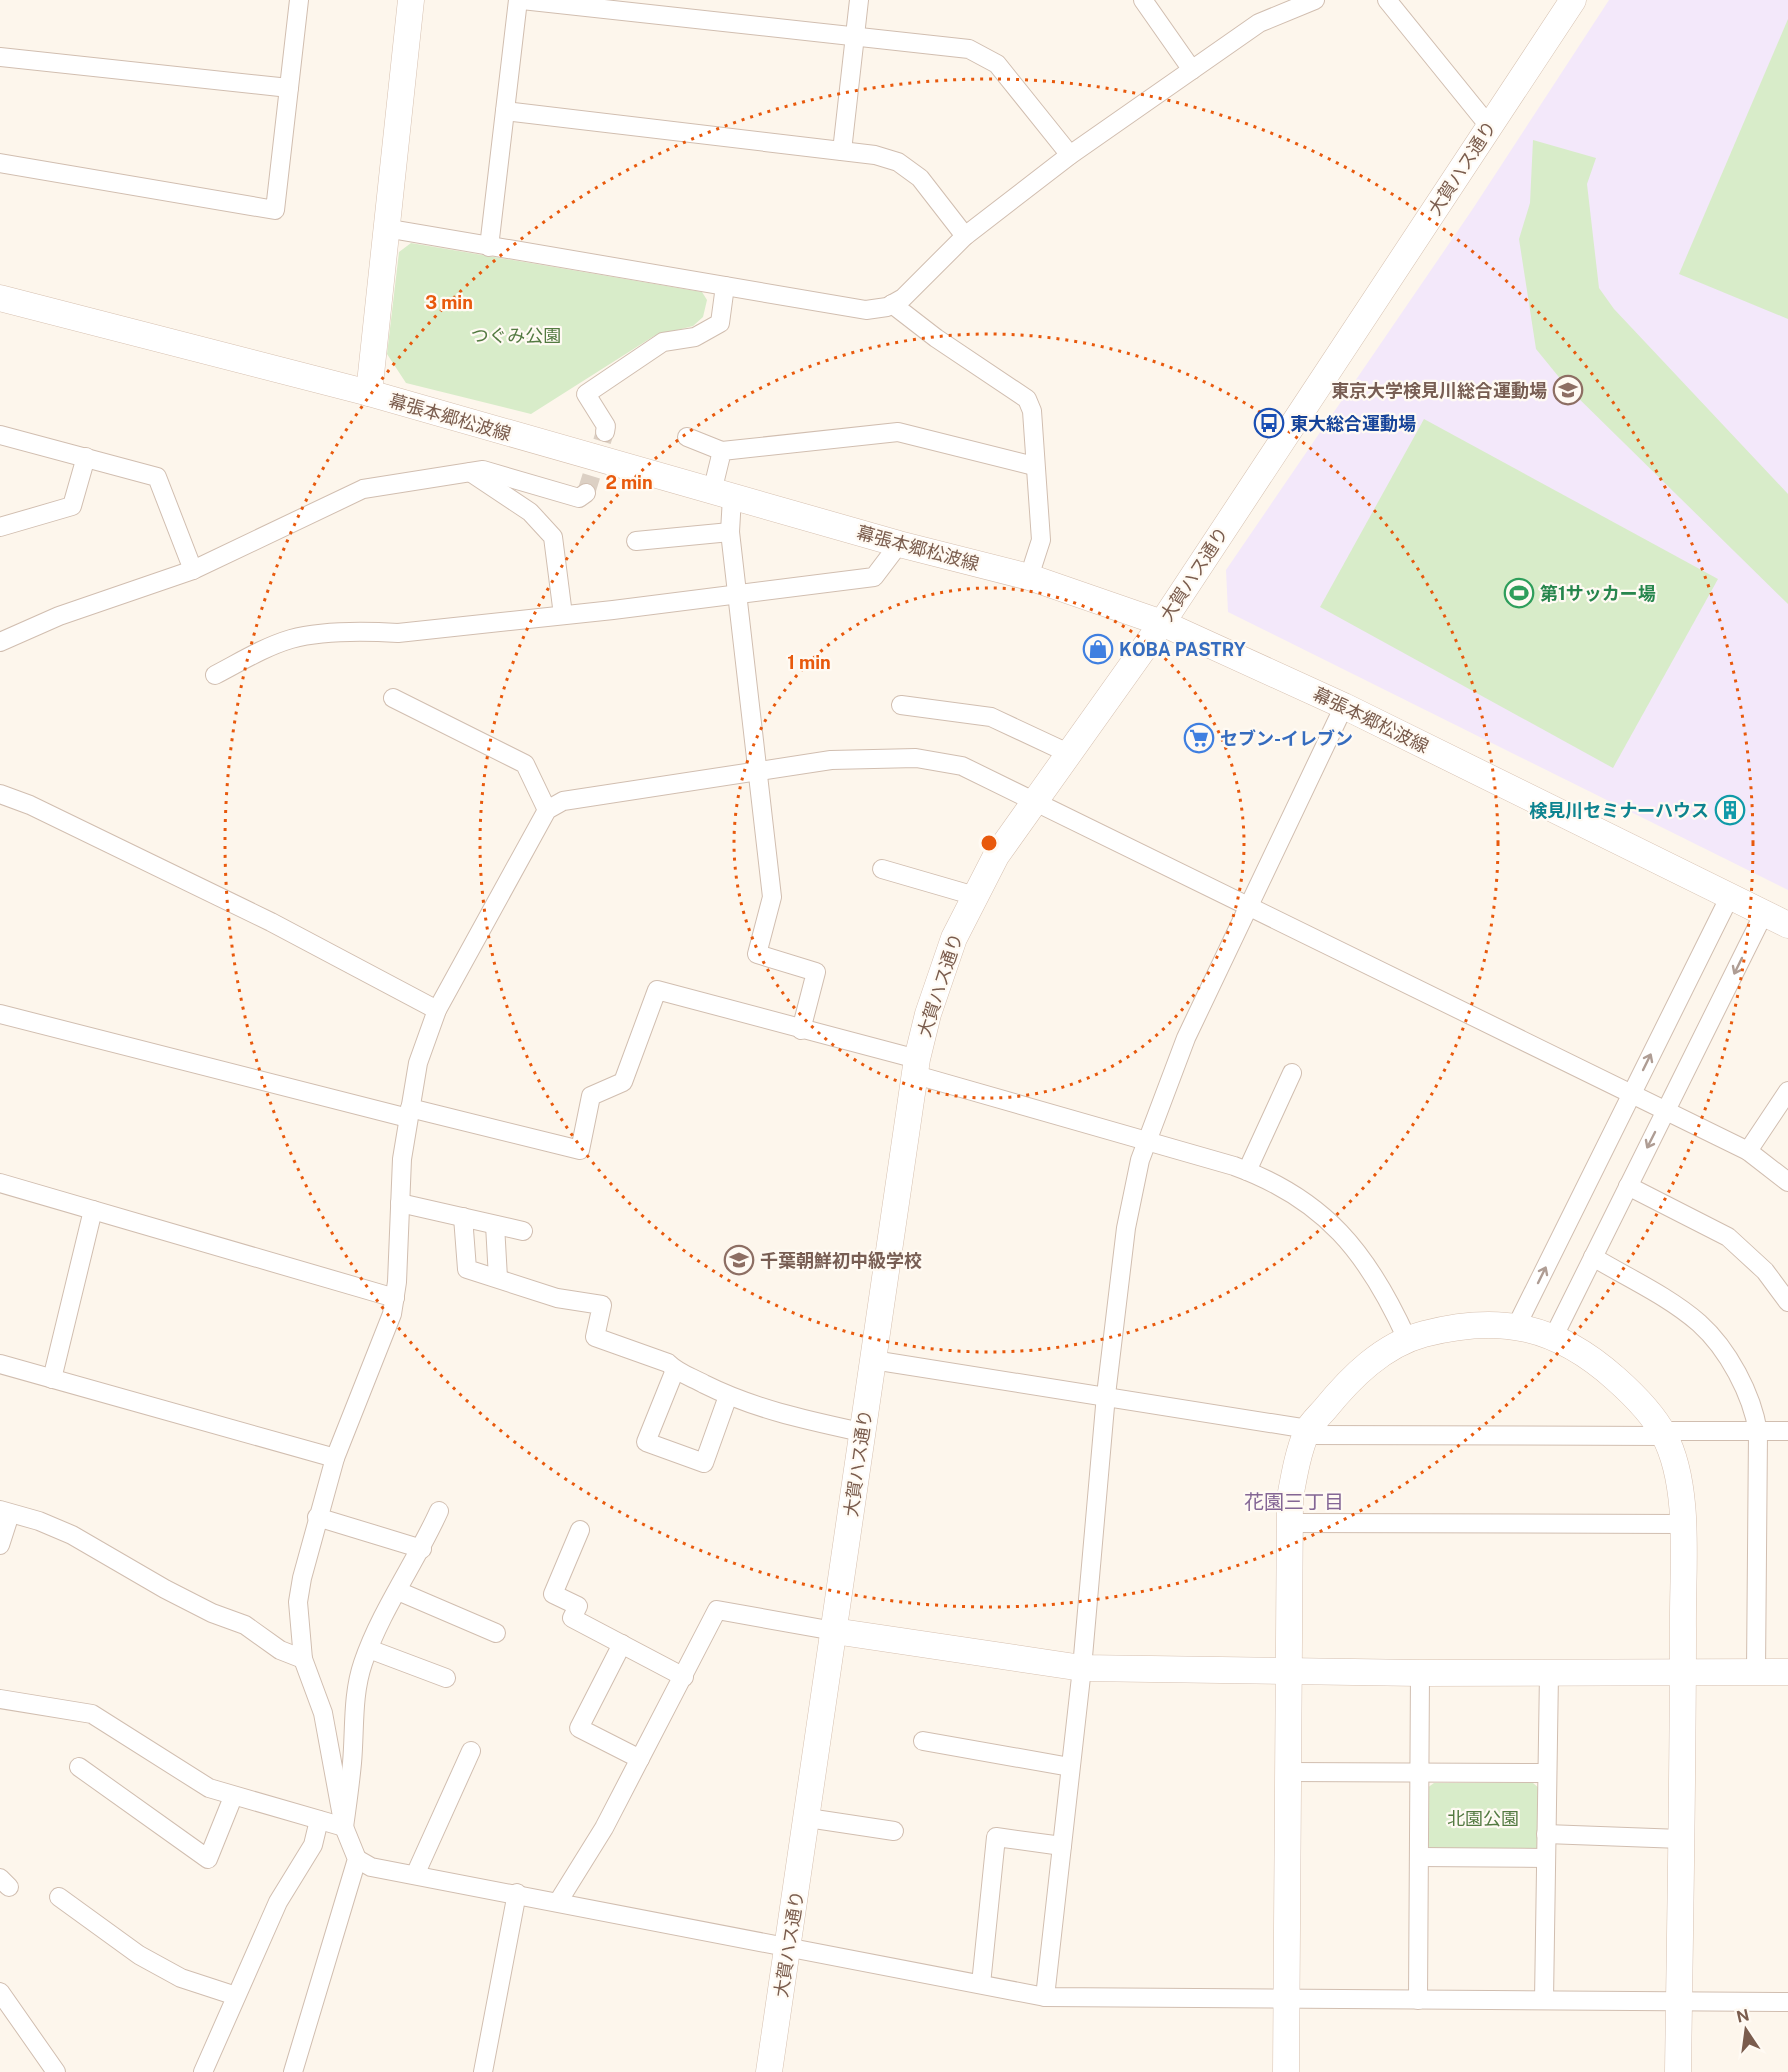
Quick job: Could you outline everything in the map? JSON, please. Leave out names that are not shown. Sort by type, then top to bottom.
[{"type":"street","points":[[0,164],[274,210],[299,0]]},
{"type":"street","points":[[369,393],[411,0]]},
{"type":"street","points":[[489,247],[520,0],[969,49],[997,64],[1070,155]]},
{"type":"street","points":[[842,151],[859,0]]},
{"type":"street","points":[[1143,0],[1192,70]]},
{"type":"street","points":[[385,228],[866,310],[892,304],[917,287],[965,236],[1070,155],[1259,23],[1315,0]]},
{"type":"street","points":[[1387,0],[1489,126]]},
{"type":"street","name":"大賀ハス通り","points":[[769,2072],[808,1818],[861,1432],[917,1067],[928,1014],[954,938],[996,856],[1162,623],[1573,0]]},
{"type":"street","points":[[0,57],[289,88]]},
{"type":"street","points":[[505,111],[875,155],[898,162],[920,178],[965,236]]},
{"type":"street","points":[[605,432],[606,426],[586,394],[663,342],[695,337],[720,324],[724,286]]},
{"type":"street","name":"幕張本郷松波線","points":[[1,302],[369,393],[722,495],[1029,577],[1162,623],[1344,706],[1788,925]]},
{"type":"street","points":[[892,304],[936,338],[1028,399],[1032,411],[1034,466],[1041,540],[1029,577]]},
{"type":"street","points":[[687,437],[722,452],[898,432],[1034,466]]},
{"type":"street","points":[[0,435],[157,477],[193,570]]},
{"type":"street","points":[[722,452],[722,495],[730,532],[738,592],[772,897],[757,954],[816,972],[801,1030]]},
{"type":"street","points":[[0,527],[72,506],[86,457]]},
{"type":"street","points":[[0,642],[50,620],[193,570],[363,489],[483,470],[579,498],[586,493]]},
{"type":"street","points":[[470,472],[531,512],[553,537],[563,615]]},
{"type":"street","points":[[636,541],[730,532]]},
{"type":"street","points":[[215,675],[257,653],[293,639],[368,632],[398,633],[874,577],[899,544]]},
{"type":"street","points":[[393,698],[525,764],[547,810]]},
{"type":"street","points":[[901,705],[991,717],[1068,753]]},
{"type":"street","points":[[1045,1997],[1082,1668],[1106,1395],[1126,1228],[1145,1139],[1186,1038],[1344,706]]},
{"type":"street","points":[[1788,1182],[1748,1151],[962,766],[916,758],[831,759],[757,773],[563,801],[547,810],[437,1010],[418,1063],[402,1159],[395,1298],[392,1314],[335,1458],[317,1517],[298,1602],[303,1659],[323,1713],[344,1827],[357,1859],[371,1867],[517,1893],[1045,1997],[1788,2002]]},
{"type":"street","points":[[0,794],[30,805],[271,922],[437,1010]]},
{"type":"street","points":[[882,869],[975,896]]},
{"type":"street","points":[[1516,1327],[1730,896]]},
{"type":"street","points":[[1554,1336],[1764,913]]},
{"type":"street","points":[[0,1014],[409,1113],[580,1150],[591,1096],[623,1082],[657,990],[801,1030],[1247,1171],[1269,1180],[1329,1220],[1360,1256],[1385,1291],[1407,1339]]},
{"type":"street","points":[[1247,1171],[1292,1073]]},
{"type":"street","points":[[1748,1151],[1788,1091]]},
{"type":"street","points":[[0,1183],[395,1298]]},
{"type":"street","points":[[1628,1186],[1728,1237],[1765,1271],[1788,1302]]},
{"type":"street","points":[[400,1203],[524,1231]]},
{"type":"street","points":[[52,1379],[93,1210]]},
{"type":"street","points":[[463,1217],[467,1269],[557,1298],[602,1305],[595,1338],[668,1363],[675,1370],[728,1396],[777,1414],[861,1432]]},
{"type":"street","points":[[495,1225],[498,1278]]},
{"type":"street","points":[[1593,1257],[1700,1324],[1720,1348],[1738,1377],[1750,1403],[1758,1432],[1756,1672]]},
{"type":"street","points":[[1286,2072],[1289,1523],[1290,1498],[1307,1432],[1345,1383],[1407,1339],[1471,1326],[1495,1324],[1554,1336],[1596,1361],[1630,1391],[1663,1433],[1682,1498],[1683,1672],[1678,2072]]},
{"type":"street","points":[[873,1360],[1106,1395],[1307,1432],[1788,1431]]},
{"type":"street","points":[[0,1364],[335,1458]]},
{"type":"street","points":[[675,1370],[646,1442],[704,1463],[728,1396]]},
{"type":"street","points":[[344,1827],[352,1763],[356,1694],[369,1649],[422,1549],[439,1511]]},
{"type":"street","points":[[0,1545],[5,1512],[39,1521],[72,1535],[165,1589],[245,1625],[280,1650],[303,1659]]},
{"type":"street","points":[[317,1517],[422,1549]]},
{"type":"street","points":[[1289,1523],[1682,1524]]},
{"type":"street","points":[[580,1530],[553,1594],[578,1606],[572,1618],[684,1677]]},
{"type":"street","points":[[398,1591],[496,1633]]},
{"type":"street","points":[[558,1902],[604,1828],[717,1610],[834,1631],[1082,1668],[1288,1669],[1420,1673],[1788,1672]]},
{"type":"street","points":[[622,1644],[579,1728],[640,1759]]},
{"type":"street","points":[[369,1649],[446,1678]]},
{"type":"street","points":[[1418,2000],[1420,1673]]},
{"type":"street","points":[[1544,2000],[1549,1673]]},
{"type":"street","points":[[0,1699],[92,1714],[209,1788],[233,1797],[344,1827]]},
{"type":"street","points":[[923,1741],[1070,1767]]},
{"type":"street","points":[[415,1875],[471,1751]]},
{"type":"street","points":[[79,1767],[208,1859],[233,1797]]},
{"type":"street","points":[[1287,1772],[1547,1773]]},
{"type":"street","points":[[808,1818],[894,1831]]},
{"type":"street","points":[[203,2072],[278,1902],[313,1845],[319,1820]]},
{"type":"street","points":[[1546,1834],[1681,1839]]},
{"type":"street","points":[[981,1984],[996,1837],[1062,1846]]},
{"type":"street","points":[[1419,1857],[1546,1858]]},
{"type":"street","points":[[293,2072],[357,1859]]},
{"type":"street","points":[[483,2072],[517,1893]]},
{"type":"street","points":[[59,1897],[140,1955],[182,1978],[236,1996]]},
{"type":"street","points":[[0,1992],[56,2072]]},
{"type":"shaded area","name":"東京大学検見川総合運動場","points":[[1609,0],[1788,0],[1788,890],[1228,612],[1226,570],[1472,210]]},
{"type":"green space","points":[[1788,19],[1788,319],[1679,274]]},
{"type":"green space","points":[[1533,140],[1596,158],[1587,184],[1599,288],[1614,309],[1788,494],[1788,604],[1567,387],[1536,349],[1519,239],[1530,203]]},
{"type":"green space","name":"つぐみ公園","points":[[411,243],[702,292],[707,300],[703,317],[693,326],[654,336],[531,414],[406,383],[387,354],[399,252]]},
{"type":"green space","name":"第1サッカー場","points":[[1424,419],[1718,579],[1613,768],[1320,607]]},
{"type":"green space","name":"北園公園","points":[[1434,1783],[1533,1783],[1539,1788],[1540,1846],[1535,1853],[1433,1852],[1427,1844],[1427,1788]]},
{"type":"tunnel","points":[[586,493],[605,432]]},
{"type":"place","name":"東京大学検見川総合運動場","points":[[1568,390]]},
{"type":"place","name":"東大総合運動場","points":[[1269,423]]},
{"type":"place","name":"第1サッカー場","points":[[1519,593]]},
{"type":"place","name":"KOBA PASTRY","points":[[1098,649]]},
{"type":"place","name":"セブン-イレブン","points":[[1199,738]]},
{"type":"place","name":"検見川セミナーハウス","points":[[1730,810]]},
{"type":"place","name":"千葉朝鮮初中級学校","points":[[739,1260]]},
{"type":"district","name":"花園三丁目","points":[[1294,1502]]}]
